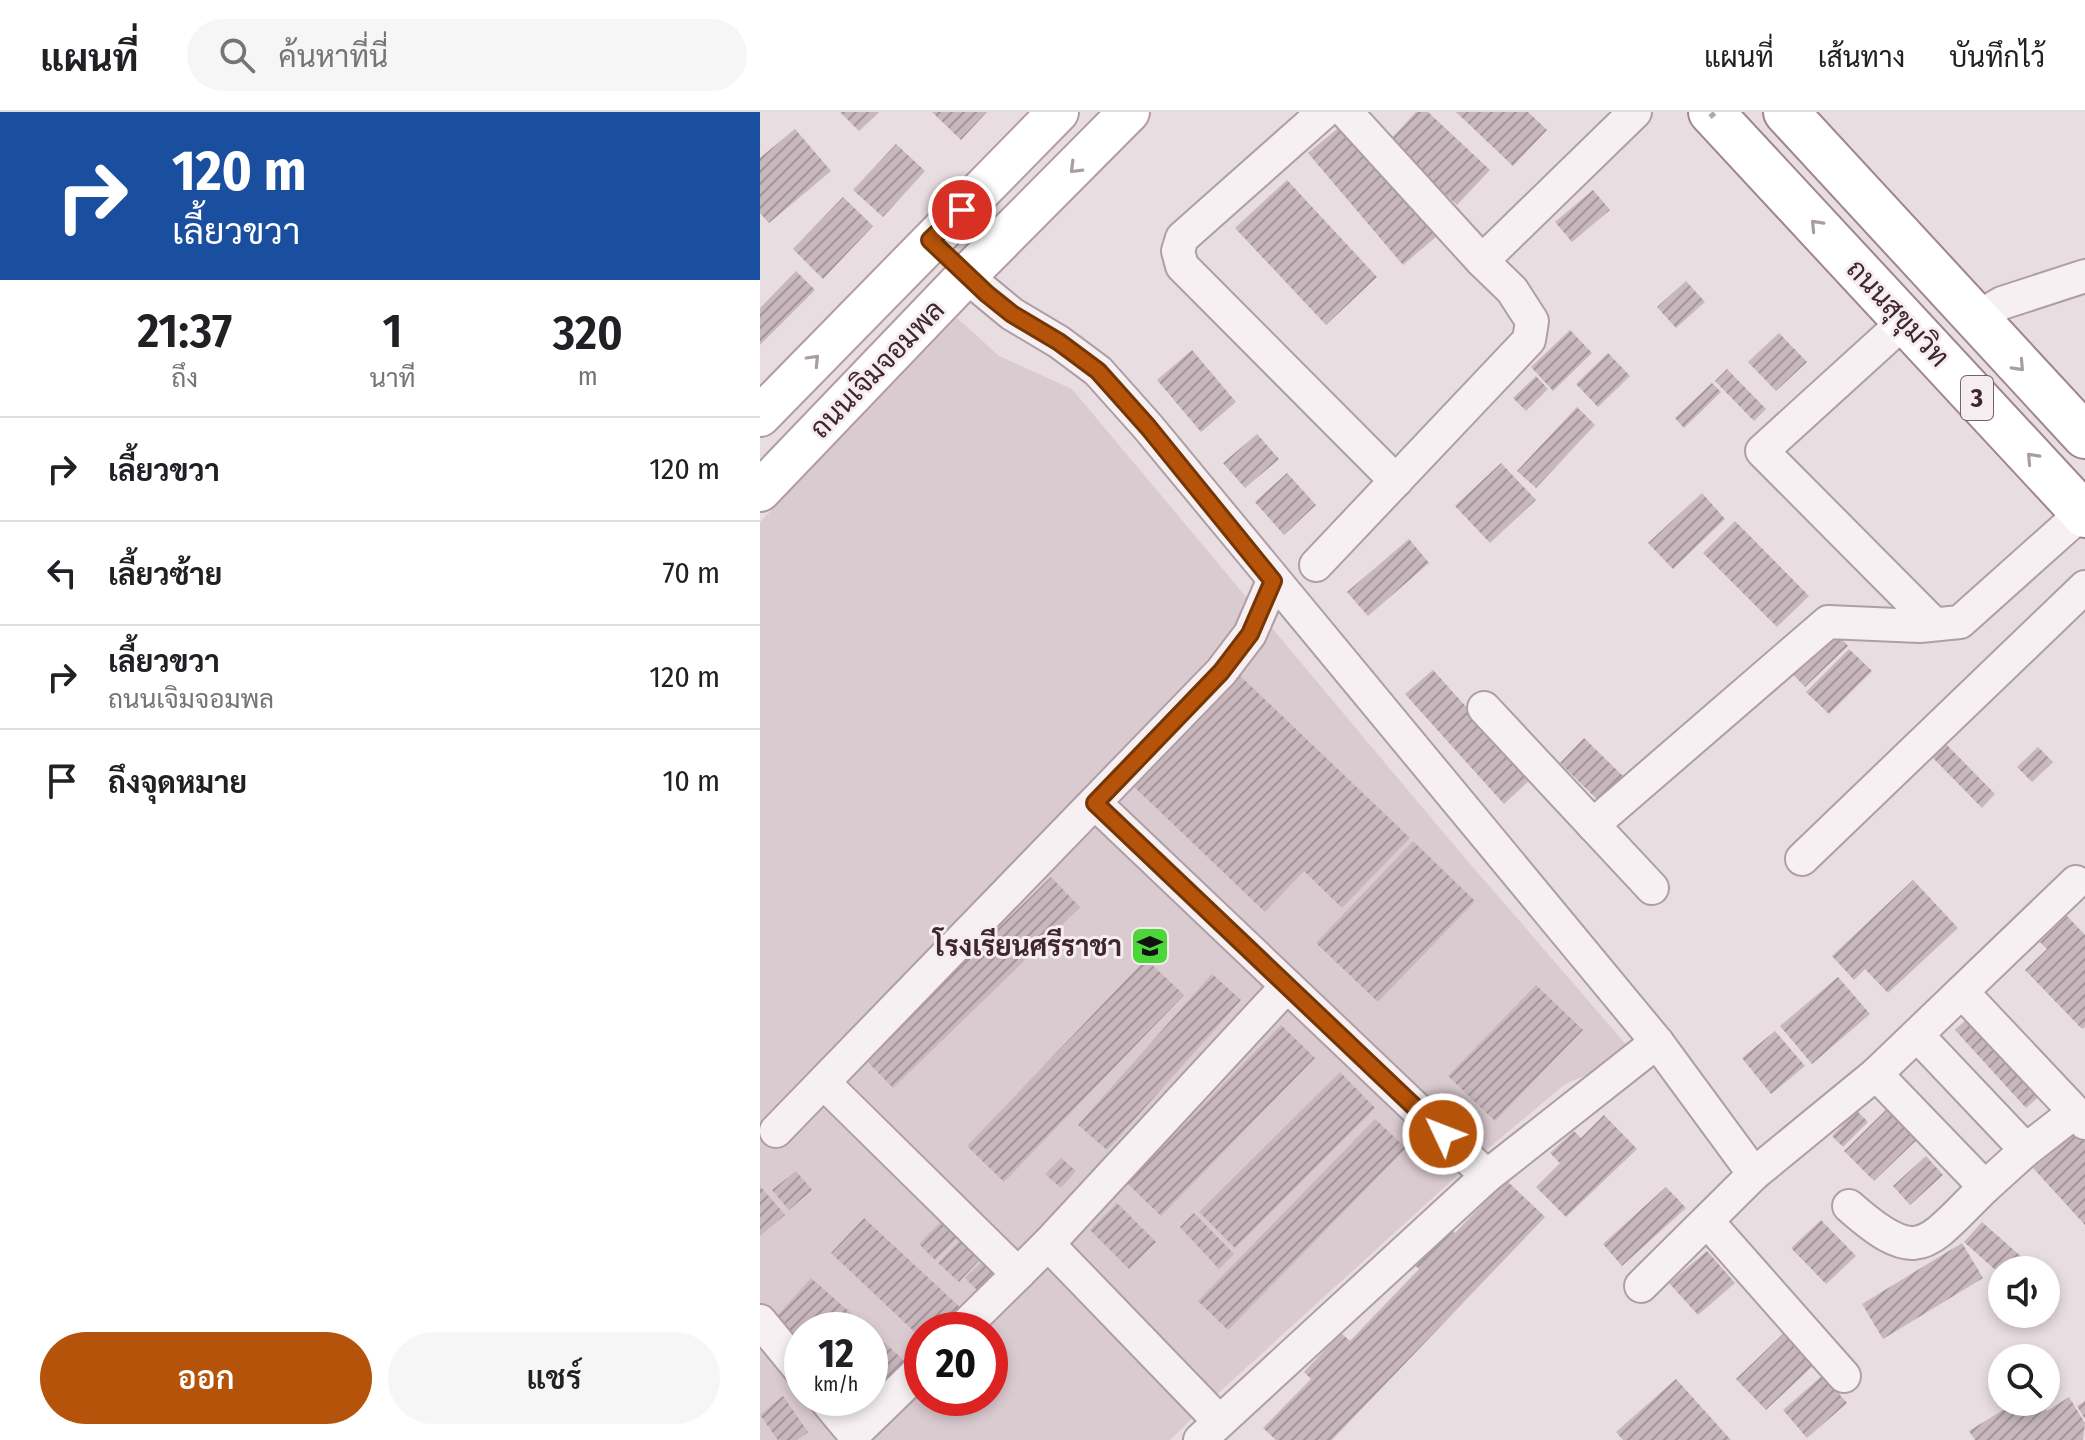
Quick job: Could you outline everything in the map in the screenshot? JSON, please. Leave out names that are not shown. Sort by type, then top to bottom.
[{"type":"highway","name":"ถนนสุขุมวิท","points":[[1786,112],[2085,436]]},
{"type":"highway","name":"ถนนสุขุมวิท","points":[[1712,114],[2084,514]]},
{"type":"main road","name":"ถนนเจิมจอมพล","points":[[760,416],[1058,112]]},
{"type":"main road","name":"ถนนเจิมจอมพล","points":[[760,491],[1129,112]]},
{"type":"main road","points":[[930,240],[966,276]]},
{"type":"street","points":[[1324,112],[1182,238],[1178,251],[1182,266],[1396,481]]},
{"type":"street","points":[[1316,565],[1529,340],[1532,321],[1512,290],[1346,112]]},
{"type":"street","points":[[1482,261],[1635,112]]},
{"type":"street","points":[[966,276],[1012,314],[1059,342],[1098,371],[1148,427],[1657,1042],[1754,1174]]},
{"type":"street","points":[[1975,319],[2002,303],[2085,276]]},
{"type":"street","points":[[1905,321],[1762,451],[1933,623]]},
{"type":"street","points":[[1593,825],[1828,622],[1920,626],[1960,622],[2084,514]]},
{"type":"street","points":[[776,1131],[1221,672],[1250,634],[1273,581]]},
{"type":"street","points":[[1802,859],[2085,587]]},
{"type":"street","points":[[1484,708],[1652,888]]},
{"type":"street","points":[[1095,803],[1487,1176]]},
{"type":"street","points":[[1641,1286],[1754,1174],[1876,1074],[2082,883]]},
{"type":"street","points":[[979,1312],[1048,1244],[1287,986]]},
{"type":"street","points":[[1849,1206],[1877,1231],[1898,1241],[1915,1244],[1930,1240],[2026,1150],[2080,1117],[1962,992]]},
{"type":"street","points":[[1917,1035],[2026,1150]]},
{"type":"street","points":[[1048,1244],[1210,1430],[1487,1176],[1657,1042]]},
{"type":"street","points":[[1876,1074],[1985,1187]]},
{"type":"street","points":[[824,1083],[1018,1274]]},
{"type":"street","points":[[1707,1221],[1844,1376]]},
{"type":"street","points":[[760,1321],[784,1350]]},
{"type":"street","points":[[888,1401],[904,1385]]},
{"type":"street","points":[[839,1416],[854,1434],[873,1416]]},
{"type":"shaded area","name":"โรงเรียนศรีราชา","points":[[957,318],[999,356],[1072,389],[1447,837],[1635,1055],[1565,1084],[1471,1163],[1170,1440],[760,1440],[760,522]]},
{"type":"building","points":[[840,112],[879,112],[859,131]]},
{"type":"building","points":[[932,112],[987,112],[961,140]]},
{"type":"building","points":[[1416,112],[1428,112],[1490,170],[1457,205],[1389,141]]},
{"type":"building","points":[[1456,112],[1528,112],[1547,130],[1513,166]]},
{"type":"building","points":[[1343,124],[1437,236],[1403,265],[1308,153]]},
{"type":"building","points":[[795,129],[831,171],[769,223],[760,213],[760,158]]},
{"type":"building","points":[[896,144],[925,171],[883,217],[853,190]]},
{"type":"building","points":[[1287,180],[1377,277],[1326,325],[1235,228]]},
{"type":"building","points":[[1593,190],[1610,210],[1572,242],[1555,222]]},
{"type":"building","points":[[843,197],[873,226],[823,279],[793,249]]},
{"type":"building","points":[[796,271],[815,290],[760,345],[760,308]]},
{"type":"building","points":[[1686,281],[1705,302],[1676,328],[1657,307]]},
{"type":"building","points":[[1570,330],[1592,353],[1553,391],[1531,367]]},
{"type":"building","points":[[1779,333],[1807,362],[1776,391],[1748,362]]},
{"type":"building","points":[[1192,350],[1236,402],[1201,432],[1157,380]]},
{"type":"building","points":[[1608,353],[1630,376],[1598,407],[1576,384]]},
{"type":"building","points":[[1727,369],[1766,409],[1754,421],[1715,381]]},
{"type":"building","points":[[1536,376],[1548,389],[1526,411],[1513,398]]},
{"type":"building","points":[[1712,383],[1721,392],[1684,428],[1675,418]]},
{"type":"building","points":[[1577,407],[1595,425],[1536,488],[1517,471]]},
{"type":"building","points":[[1257,434],[1279,459],[1245,488],[1223,463]]},
{"type":"building","points":[[1501,463],[1536,500],[1490,543],[1455,506]]},
{"type":"building","points":[[1287,473],[1316,505],[1284,535],[1255,502]]},
{"type":"building","points":[[1702,493],[1725,519],[1673,569],[1648,543]]},
{"type":"building","points":[[1735,521],[1809,596],[1777,627],[1703,553]]},
{"type":"building","points":[[1409,539],[1429,563],[1368,616],[1347,592]]},
{"type":"building","points":[[1831,627],[1848,646],[1805,687],[1787,668]]},
{"type":"building","points":[[1849,649],[1872,671],[1829,714],[1806,692]]},
{"type":"building","points":[[1233,669],[1410,838],[1342,908],[1304,871],[1265,912],[1127,780]]},
{"type":"building","points":[[1433,670],[1531,779],[1504,804],[1405,694]]},
{"type":"building","points":[[1584,738],[1627,780],[1603,805],[1560,763]]},
{"type":"building","points":[[1945,743],[1995,794],[1982,808],[1931,756]]},
{"type":"building","points":[[2038,747],[2053,762],[2032,782],[2017,767]]},
{"type":"building","points":[[1413,841],[1475,901],[1378,1002],[1316,943]]},
{"type":"building","points":[[1051,877],[1080,907],[893,1088],[864,1058]]},
{"type":"building","points":[[1913,880],[1958,928],[1888,993],[1865,969],[1854,980],[1832,956]]},
{"type":"building","points":[[2067,916],[2085,935],[2085,1027],[2082,1029],[2025,970],[2047,949],[2040,942]]},
{"type":"building","points":[[1146,959],[1184,995],[1004,1182],[967,1146]]},
{"type":"building","points":[[1212,974],[1241,1000],[1107,1150],[1078,1125]]},
{"type":"building","points":[[1838,977],[1870,1014],[1812,1064],[1780,1026]]},
{"type":"building","points":[[1536,985],[1583,1030],[1495,1121],[1448,1076]]},
{"type":"building","points":[[1978,1009],[2050,1087],[2026,1108],[1955,1030]]},
{"type":"building","points":[[1281,1025],[1315,1058],[1161,1216],[1127,1183]]},
{"type":"building","points":[[1775,1031],[1805,1066],[1771,1094],[1742,1058]]},
{"type":"building","points":[[1340,1072],[1375,1108],[1235,1248],[1199,1212]]},
{"type":"building","points":[[1893,1103],[1923,1134],[1874,1181],[1844,1151]]},
{"type":"building","points":[[1857,1111],[1868,1122],[1843,1147],[1832,1136]]},
{"type":"building","points":[[1604,1115],[1637,1149],[1566,1217],[1536,1187],[1560,1163],[1550,1153],[1574,1131],[1581,1138]]},
{"type":"building","points":[[1375,1119],[1406,1148],[1228,1330],[1198,1301]]},
{"type":"building","points":[[2085,1121],[2085,1225],[2033,1168]]},
{"type":"building","points":[[1926,1156],[1943,1175],[1910,1205],[1893,1186]]},
{"type":"building","points":[[1061,1158],[1076,1171],[1061,1188],[1045,1174]]},
{"type":"building","points":[[796,1171],[812,1190],[789,1210],[772,1190]]},
{"type":"building","points":[[1506,1180],[1545,1217],[1332,1440],[1276,1440],[1263,1428],[1311,1379],[1304,1372],[1341,1333],[1350,1341],[1419,1269],[1410,1261],[1445,1224],[1455,1233]]},
{"type":"building","points":[[760,1186],[785,1215],[760,1236]]},
{"type":"building","points":[[1666,1187],[1686,1208],[1622,1266],[1603,1244]]},
{"type":"building","points":[[1117,1203],[1156,1242],[1129,1269],[1090,1230]]},
{"type":"building","points":[[1194,1213],[1234,1254],[1219,1269],[1180,1227]]},
{"type":"building","points":[[946,1216],[963,1232],[935,1260],[919,1244]]},
{"type":"building","points":[[864,1218],[964,1311],[904,1312],[904,1322],[831,1253]]},
{"type":"building","points":[[1821,1220],[1856,1256],[1826,1284],[1791,1248]]},
{"type":"building","points":[[1982,1222],[2020,1256],[1988,1256],[1988,1263],[1964,1242]]},
{"type":"building","points":[[966,1234],[987,1252],[959,1282],[938,1263]]},
{"type":"building","points":[[1962,1243],[1983,1278],[1883,1339],[1862,1304]]},
{"type":"building","points":[[1707,1251],[1735,1283],[1698,1315],[1669,1283]]},
{"type":"building","points":[[989,1255],[1001,1268],[978,1291],[965,1278]]},
{"type":"building","points":[[811,1278],[850,1312],[784,1312],[784,1326],[775,1318]]},
{"type":"building","points":[[1790,1327],[1820,1359],[1766,1410],[1736,1379]]},
{"type":"building","points":[[888,1346],[904,1360],[904,1368],[888,1386]]},
{"type":"building","points":[[1823,1375],[1847,1403],[1807,1438],[1783,1410]]},
{"type":"building","points":[[1676,1379],[1731,1440],[1623,1440],[1616,1432]]},
{"type":"building","points":[[783,1396],[784,1416],[797,1416],[808,1432],[797,1440],[778,1440],[760,1415]]},
{"type":"building","points":[[2069,1397],[2085,1423],[2083,1440],[1975,1440],[1969,1431],[1993,1416],[2060,1416],[2060,1403]]},
{"type":"building","points":[[2085,1401],[2085,1419],[2077,1406]]},
{"type":"place","name":"โรงเรียนศรีราชา","points":[[1150,946]]},
{"type":"route","points":[[962,210],[930,240],[966,276],[1012,314],[1059,342],[1098,371],[1148,427],[1273,581],[1250,634],[1221,672],[1095,803],[1443,1134]]}]
